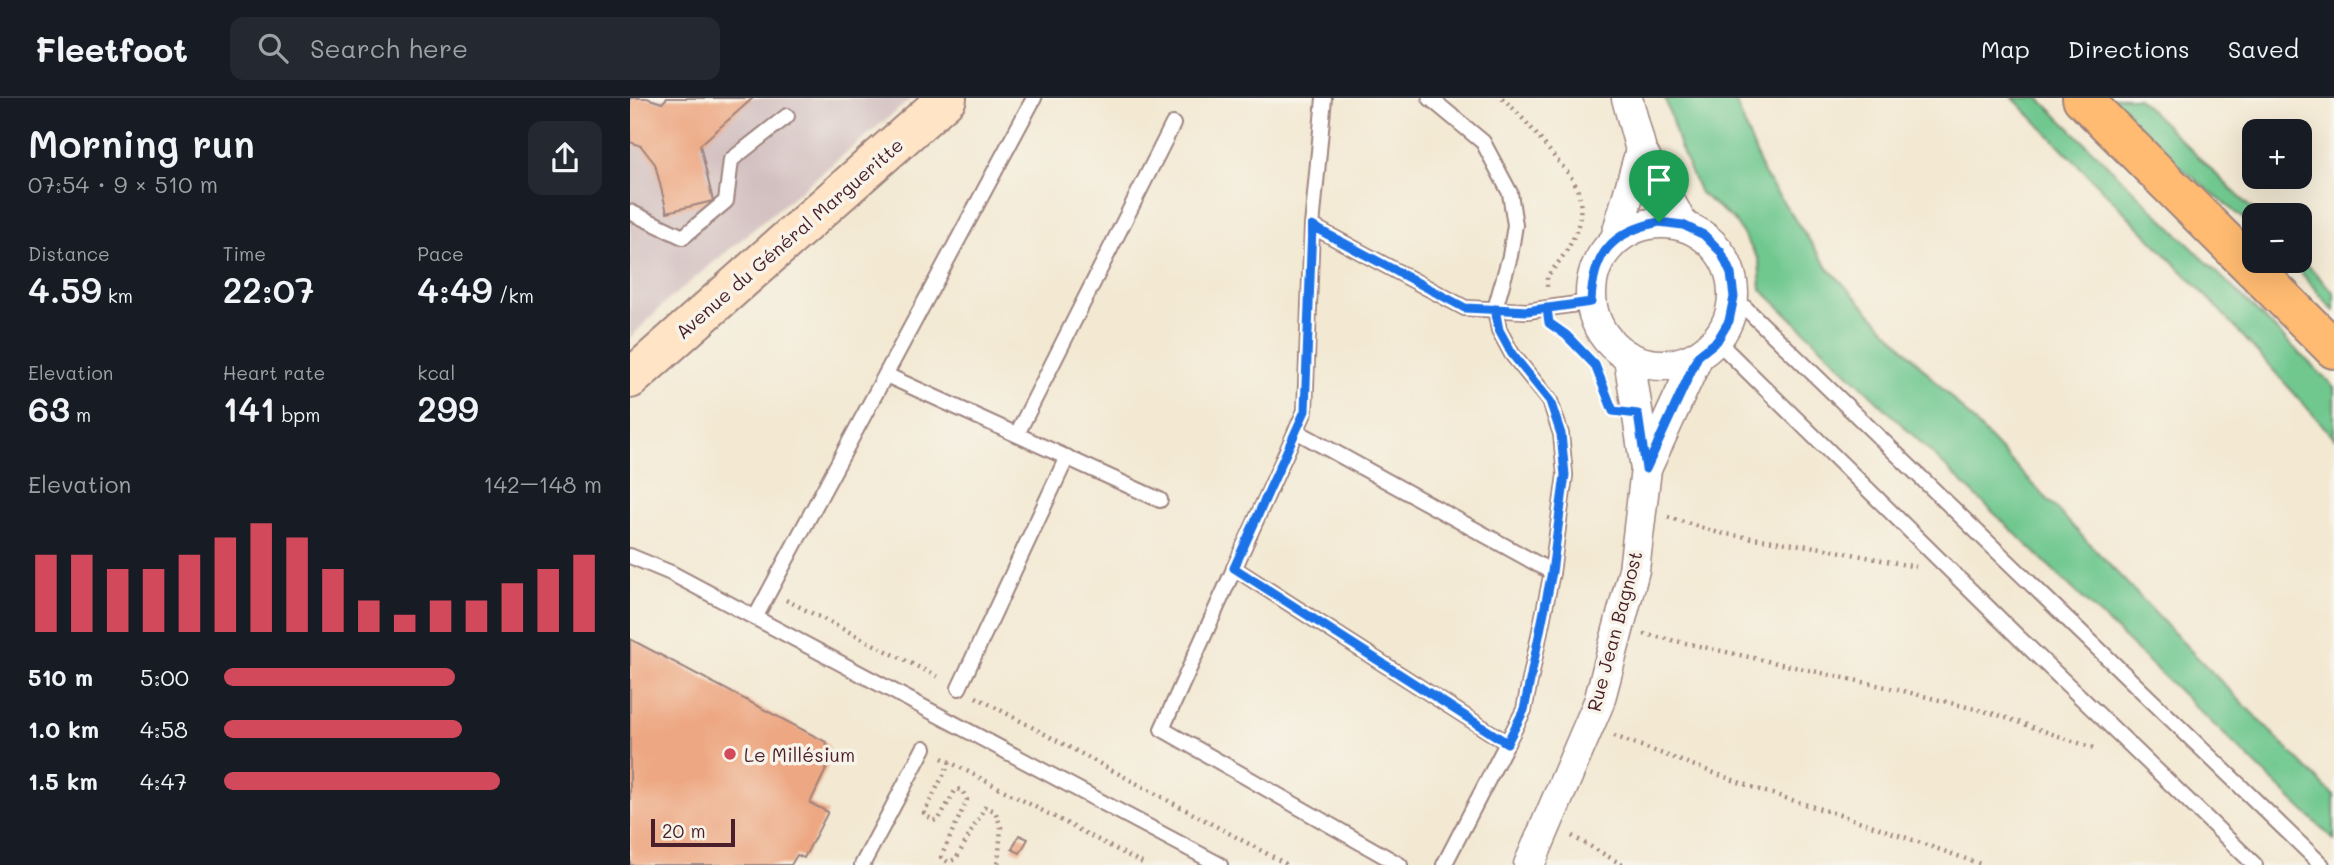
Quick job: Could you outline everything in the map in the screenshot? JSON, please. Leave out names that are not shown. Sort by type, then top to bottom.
[{"type":"main road","points":[[2082,98],[2334,349]]},
{"type":"street","name":"Avenue du Général Margueritte","points":[[631,377],[947,98]]},
{"type":"street","points":[[1627,98],[1641,150],[1683,225]]},
{"type":"street","points":[[1616,239],[1641,150]]},
{"type":"street","points":[[1707,349],[1676,365],[1652,365],[1629,358],[1611,344],[1597,324],[1591,302],[1592,278],[1601,256],[1616,239],[1637,226],[1659,222],[1683,225],[1704,235],[1721,252],[1731,274],[1734,297]]},
{"type":"street","name":"Rue Jean Bagnost","points":[[1646,469],[1707,349],[1729,321],[1734,297]]},
{"type":"street","name":"Rue Jean Bagnost","points":[[1529,865],[1599,702],[1634,570],[1646,469],[1629,358]]},
{"type":"lane","points":[[755,618],[1034,98]]},
{"type":"lane","points":[[1324,98],[1312,226],[1305,411],[1162,729],[1400,865]]},
{"type":"lane","points":[[1430,98],[1483,142],[1510,192],[1515,225],[1510,256],[1495,309],[1499,330],[1512,354],[1550,401],[1561,434],[1565,475],[1552,572],[1524,710],[1444,865]]},
{"type":"lane","points":[[630,212],[683,236],[726,201],[731,160],[787,116]]},
{"type":"lane","points":[[1017,434],[1173,124]]},
{"type":"lane","points":[[1312,226],[1465,308],[1527,311],[1591,302]]},
{"type":"lane","points":[[1734,297],[2322,865]]},
{"type":"lane","points":[[1707,349],[2017,636],[2255,865]]},
{"type":"lane","points":[[886,374],[1160,500]]},
{"type":"lane","points":[[1296,431],[1552,572]]},
{"type":"lane","points":[[959,688],[1067,457]]},
{"type":"lane","points":[[630,556],[671,573],[1220,865]]},
{"type":"lane","points":[[1234,568],[1507,743]]},
{"type":"lane","points":[[862,865],[924,748]]},
{"type":"path","points":[[1502,98],[1522,116],[1566,171],[1581,198],[1579,225],[1565,256],[1547,276],[1547,308],[1549,323],[1566,335],[1595,365],[1604,388]]},
{"type":"path","points":[[1667,517],[1719,533],[1822,548],[1925,569]]},
{"type":"path","points":[[770,591],[959,688]]},
{"type":"path","points":[[1642,634],[1895,688],[1995,714],[2093,748]]},
{"type":"path","points":[[1610,735],[1983,865]]},
{"type":"path","points":[[950,762],[924,813],[933,821],[939,819],[956,789],[962,790],[967,800],[942,857],[948,862],[956,859],[985,807],[995,811],[1001,827],[998,865]]},
{"type":"path","points":[[1571,835],[1623,865]]},
{"type":"shaded area","points":[[630,98],[912,98],[667,301],[630,338]]},
{"type":"green space","points":[[1665,98],[1734,98],[1764,174],[1829,269],[2193,653],[2334,796],[2334,840],[1761,289],[1759,260],[1734,220],[1700,193],[1680,147]]},
{"type":"green space","points":[[2013,98],[2039,98],[2334,387],[2334,438],[2215,305]]},
{"type":"green space","points":[[2106,98],[2138,98],[2246,203],[2242,203],[2242,218],[2155,146]]},
{"type":"green space","points":[[2312,270],[2334,293],[2334,311],[2301,273],[2312,273]]},
{"type":"building","points":[[630,98],[647,98],[662,103],[667,98],[753,98],[700,145],[713,201],[667,212],[655,164],[641,146],[630,142]]},
{"type":"building","name":"Le Millésium","points":[[630,639],[826,742],[831,759],[810,803],[828,812],[804,858],[797,855],[791,865],[630,865]]},
{"type":"building","points":[[1019,835],[1028,839],[1020,853],[1012,849]]},
{"type":"place","name":"Le Millésium","points":[[730,754]]},
{"type":"route","points":[[1659,222],[1637,226],[1616,239],[1601,256],[1592,278],[1591,302],[1547,308],[1527,311],[1465,308],[1312,226],[1305,411],[1234,568],[1507,743],[1524,710],[1552,572],[1565,475],[1561,434],[1550,401],[1512,354],[1499,330],[1495,309],[1527,311],[1547,308],[1549,323],[1566,335],[1595,365],[1613,411],[1638,414],[1646,469],[1698,356],[1717,341],[1729,321],[1734,297],[1731,274],[1721,252],[1704,235],[1683,225],[1659,222]]}]
